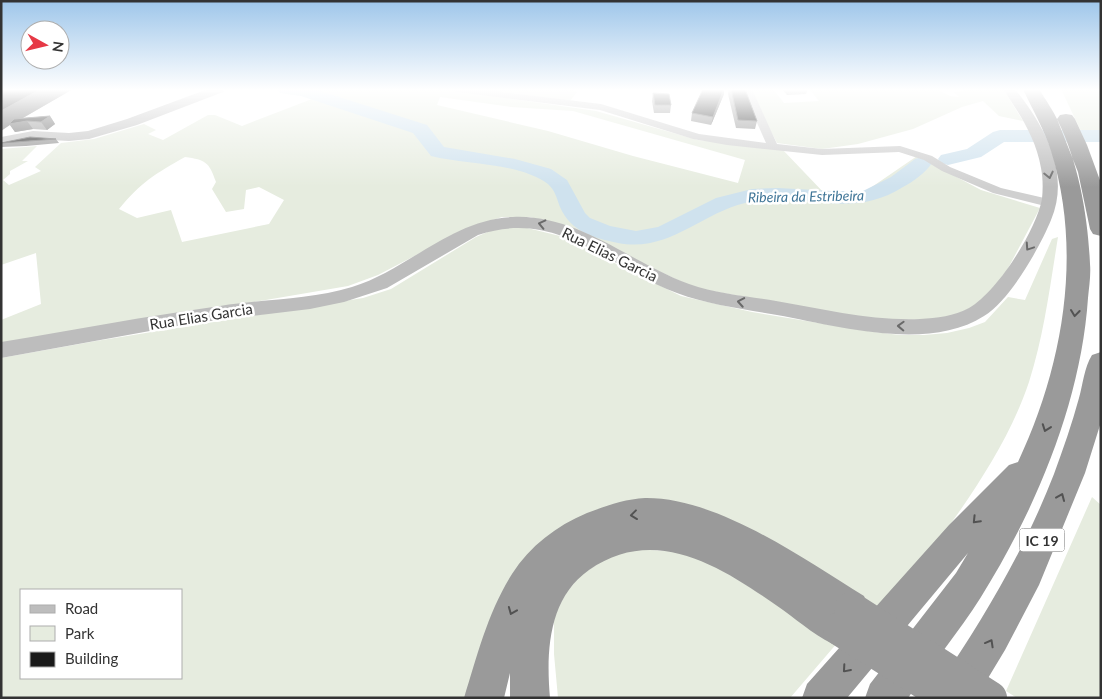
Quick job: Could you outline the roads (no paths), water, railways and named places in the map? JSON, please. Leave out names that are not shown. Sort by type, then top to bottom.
[{"type":"highway","name":"IC 19","points":[[884,698],[968,585],[1006,521],[1034,460],[1058,396],[1067,363],[1075,312],[1079,265],[1072,199],[1062,152],[1068,124],[1067,122]]},
{"type":"highway","name":"IC 19","points":[[1041,123],[1097,204],[1101,229]]},
{"type":"highway","name":"IC 19","points":[[953,698],[985,651],[1042,541],[1068,478],[1088,415],[1100,368]]},
{"type":"highway","points":[[821,698],[960,536],[1034,460]]},
{"type":"highway","points":[[484,698],[503,634],[518,598],[536,570],[551,552],[567,540],[612,519],[648,513],[672,516],[695,522],[758,552],[949,698]]},
{"type":"highway","points":[[530,698],[530,655],[533,630],[552,584],[564,568],[588,551],[602,544],[624,538],[658,534],[681,538],[711,547],[761,576],[845,619],[990,698]]},
{"type":"street","points":[[1,142],[33,136],[89,135],[130,122]]},
{"type":"street","points":[[648,122],[697,136],[727,142],[772,145],[822,152],[892,148],[928,158],[946,169],[997,191],[1050,203]]},
{"type":"street","points":[[762,122],[772,145]]},
{"type":"street","name":"Rua Elias Garcia","points":[[1,350],[212,314],[325,299],[360,291],[385,282],[470,234],[494,224],[513,222],[534,222],[557,228],[674,286],[700,294],[798,312],[879,324],[923,326],[944,324],[962,319],[979,311],[994,299],[1036,236],[1050,203],[1051,180],[1062,152]]},
{"type":"waterway","name":"Ribeira da Estribeira","points":[[397,122],[420,129],[438,152],[515,165],[544,174],[555,180],[563,189],[575,214],[582,222],[603,232],[636,238],[651,237],[666,232],[724,203],[752,195],[778,194],[832,198],[868,196],[885,189],[922,163]]},
{"type":"waterway","name":"Ribeira da Estribeira","points":[[948,159],[974,153],[1000,136],[1101,136]]}]
